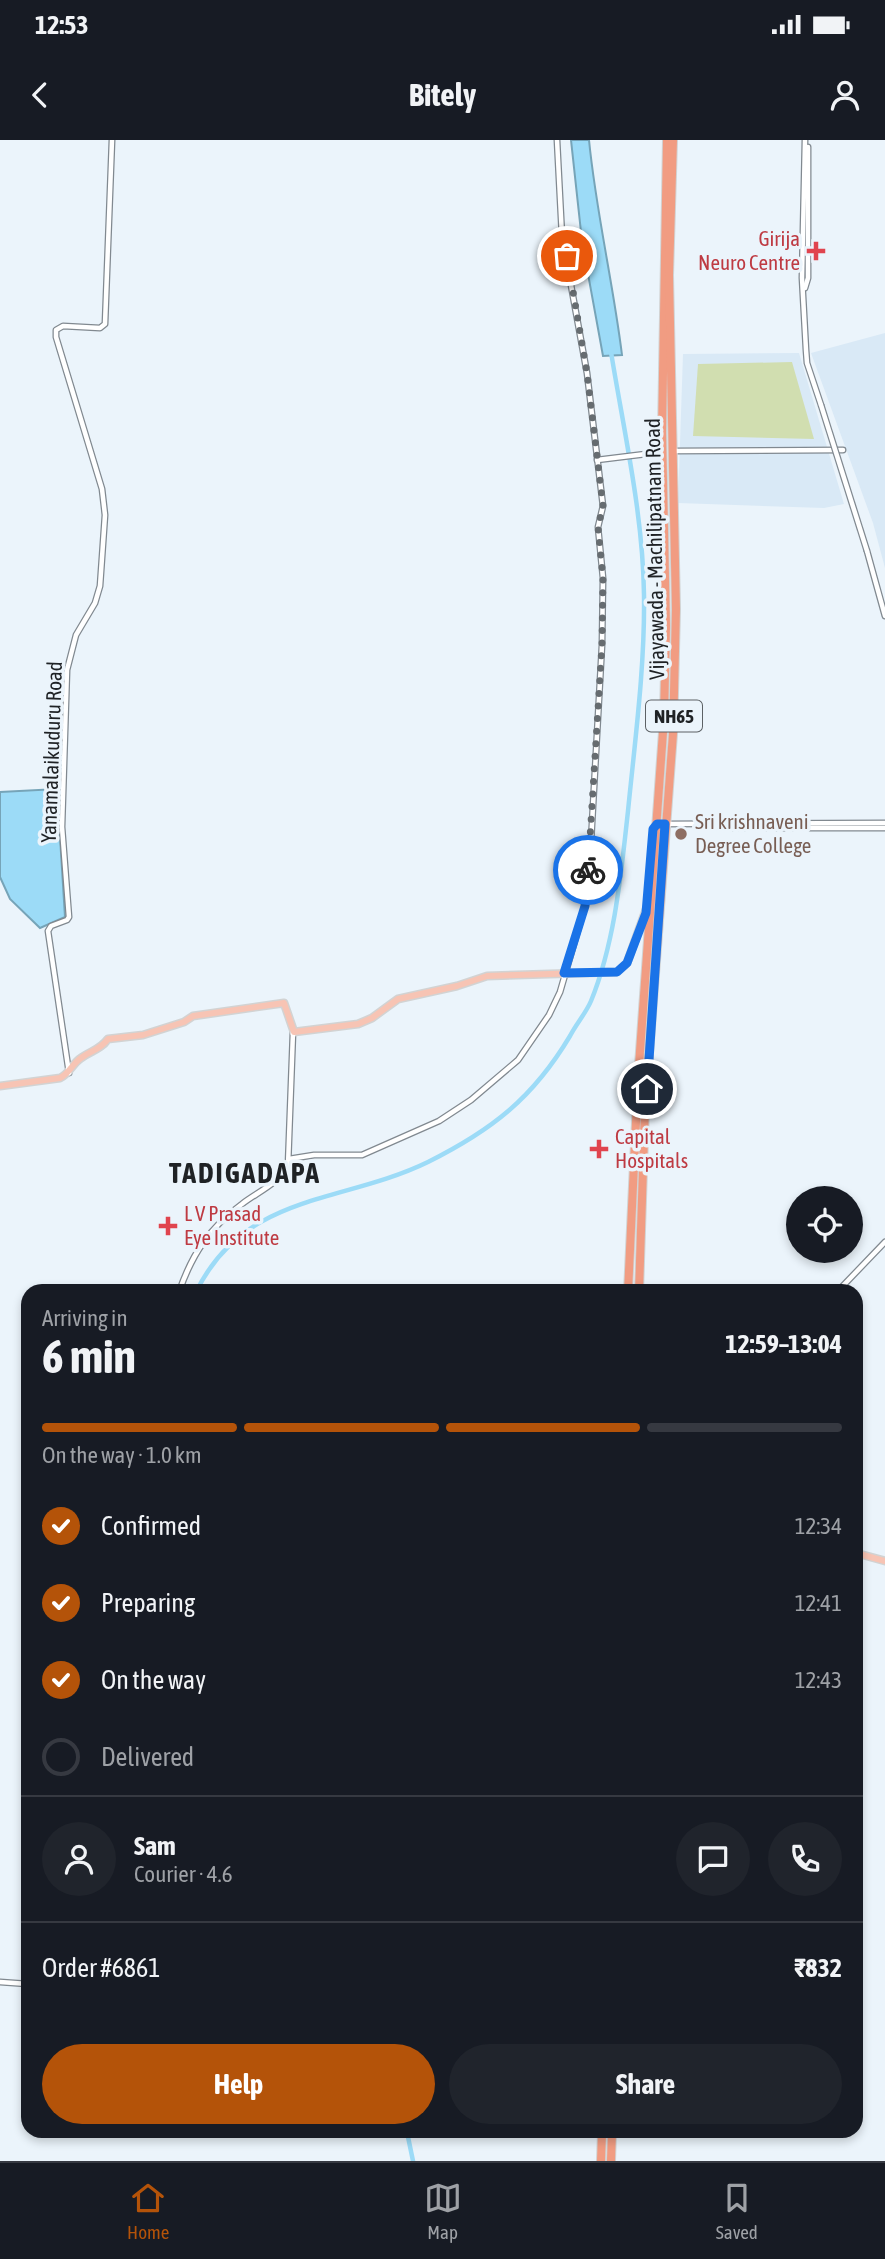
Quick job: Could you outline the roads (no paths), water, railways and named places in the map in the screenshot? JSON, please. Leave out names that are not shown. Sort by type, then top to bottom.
[{"type":"highway","name":"Vijayawada - Machilipatnam Road","points":[[665,785],[666,626],[662,452],[667,140]]},
{"type":"highway","name":"Vijayawada - Machilipatnam Road","points":[[628,1284],[648,943],[665,785],[676,625],[669,275],[673,140]]},
{"type":"highway","name":"Vijayawada - Machilipatnam Road","points":[[639,1284],[644,1127],[661,824]]},
{"type":"highway","points":[[643,922],[648,943]]},
{"type":"highway","points":[[601,2161],[602,2138]]},
{"type":"highway","points":[[611,2161],[612,2138]]},
{"type":"main road","points":[[0,1086],[69,1074],[80,1058],[100,1050],[108,1039],[143,1035],[193,1016],[280,1002],[287,1005],[293,1032],[358,1024],[372,1018],[398,999],[457,986],[487,976],[617,972],[627,963],[643,922],[649,890],[653,832],[661,824]]},
{"type":"main road","points":[[863,1555],[885,1561]]},
{"type":"street","name":"Yanamalaikuduru Road","points":[[69,1074],[48,931],[51,926],[68,920],[69,917],[62,827],[68,670],[76,635],[98,595],[105,515],[102,489],[56,330],[63,326],[100,328],[105,324],[112,140]]},
{"type":"street","points":[[289,1159],[314,1155],[362,1155],[431,1125],[471,1100],[523,1054],[549,1015],[560,992],[585,906],[596,777],[603,604],[598,527],[603,506],[572,278],[562,236],[557,140]]},
{"type":"street","points":[[807,140],[802,268],[807,363],[885,615]]},
{"type":"street","points":[[672,451],[843,450]]},
{"type":"street","points":[[597,460],[662,452]]},
{"type":"street","points":[[661,824],[885,825]]},
{"type":"street","points":[[182,1284],[195,1254],[216,1224],[281,1178],[289,1159],[293,1032]]},
{"type":"street","points":[[845,1284],[885,1242]]},
{"type":"street","points":[[0,1982],[21,1983]]},
{"type":"water","points":[[571,140],[589,140],[622,355],[603,356],[582,241]]},
{"type":"water","points":[[57,789],[65,917],[40,928],[10,899],[0,877],[0,792]]},
{"type":"waterway","points":[[201,1284],[217,1259],[241,1235],[268,1218],[298,1205],[395,1176],[472,1138],[526,1095],[556,1058],[591,1001],[606,955],[620,883],[639,703],[644,622],[643,565],[637,504],[611,352]]},
{"type":"waterway","points":[[408,2138],[413,2161]]},
{"type":"place","name":"Girija Neuro Centre","points":[[816,251]]},
{"type":"place","name":"Sri krishnaveni Degree College","points":[[681,834]]},
{"type":"place","name":"Capital Hospitals","points":[[599,1149]]},
{"type":"place","name":"L V Prasad Eye Institute","points":[[168,1226]]},
{"type":"district","name":"TADIGADAPA","points":[[245,1173]]}]
